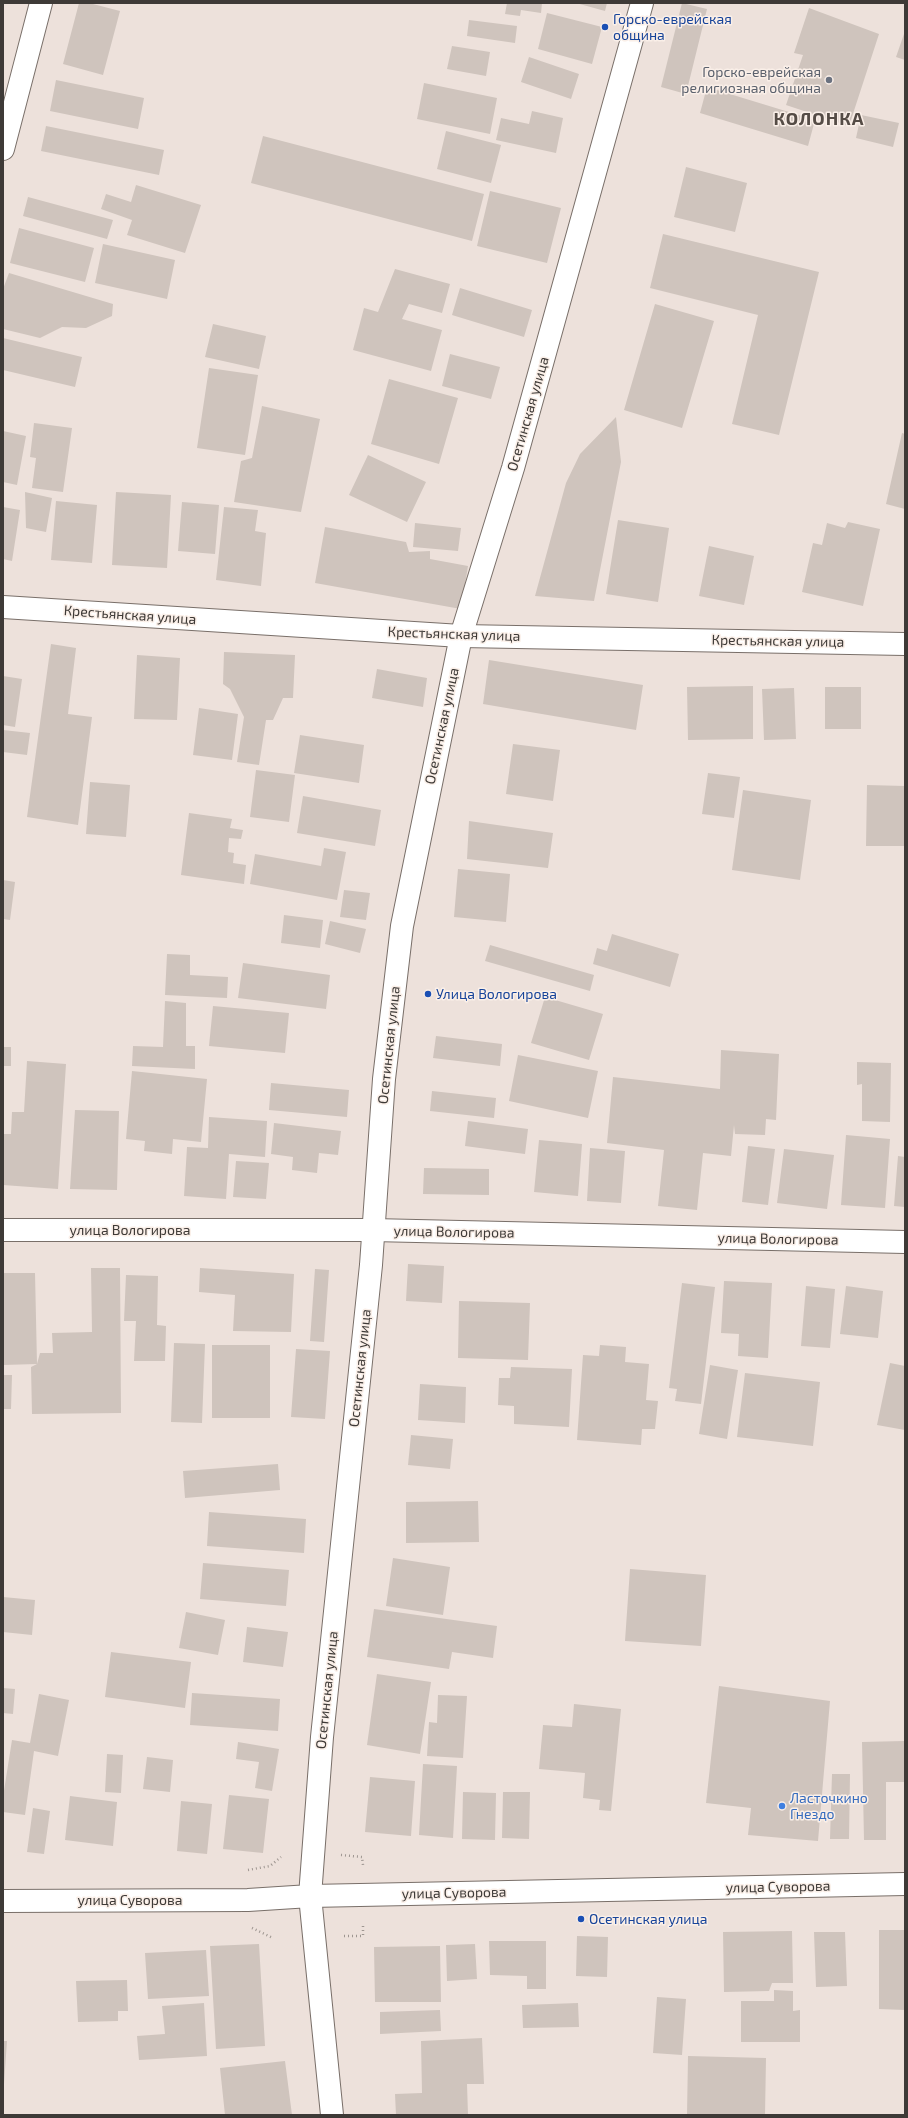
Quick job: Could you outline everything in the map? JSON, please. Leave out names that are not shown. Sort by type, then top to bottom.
[{"type":"street","points":[[3,149],[41,3]]},
{"type":"street","name":"Осетинская улица","points":[[332,2115],[310,1896],[322,1737],[371,1265],[372,1230],[384,1079],[402,926],[461,636],[513,468],[642,3]]},
{"type":"street","name":"Крестьянская улица","points":[[3,607],[461,636],[905,644]]},
{"type":"street","name":"улица Вологирова","points":[[3,1230],[372,1230],[905,1242]]},
{"type":"street","name":"улица Суворова","points":[[3,1901],[248,1900],[310,1896],[905,1884]]},
{"type":"path","points":[[341,1855],[362,1857],[363,1865]]},
{"type":"path","points":[[248,1870],[270,1866],[281,1858]]},
{"type":"path","points":[[344,1936],[363,1936],[363,1919]]},
{"type":"path","points":[[248,1925],[273,1938]]},
{"type":"building","points":[[79,3],[89,3],[120,11],[103,75],[63,64]]},
{"type":"building","points":[[507,3],[542,3],[541,13],[521,10],[520,16],[505,14]]},
{"type":"building","points":[[576,3],[607,3],[605,11]]},
{"type":"building","points":[[682,3],[707,9],[686,94],[661,87]]},
{"type":"building","name":"Горско-еврейская религиозная община","points":[[809,8],[879,34],[849,126],[786,105],[803,55],[794,53]]},
{"type":"building","points":[[547,13],[602,27],[592,64],[538,49]]},
{"type":"building","points":[[469,20],[517,26],[515,43],[467,36]]},
{"type":"building","points":[[905,31],[905,60],[896,57]]},
{"type":"building","points":[[452,46],[490,52],[486,76],[447,69]]},
{"type":"building","points":[[529,57],[579,74],[571,99],[521,82]]},
{"type":"building","points":[[56,80],[144,98],[138,129],[50,111]]},
{"type":"building","points":[[424,83],[497,98],[490,134],[417,119]]},
{"type":"building","points":[[707,87],[815,120],[808,146],[700,113]]},
{"type":"building","points":[[532,111],[563,118],[556,153],[496,140],[501,118],[529,124]]},
{"type":"building","points":[[861,115],[899,123],[893,147],[856,138]]},
{"type":"building","points":[[46,126],[164,150],[159,175],[41,151]]},
{"type":"building","points":[[446,131],[501,145],[491,183],[437,169]]},
{"type":"building","points":[[263,136],[484,194],[472,241],[251,183]]},
{"type":"building","points":[[686,167],[747,183],[735,232],[674,217]]},
{"type":"building","points":[[136,185],[201,205],[185,253],[127,235],[132,220],[101,209],[106,194],[131,202]]},
{"type":"building","points":[[490,191],[561,208],[547,263],[477,246]]},
{"type":"building","points":[[28,197],[113,220],[107,239],[23,216]]},
{"type":"building","points":[[19,228],[94,248],[85,282],[10,263]]},
{"type":"building","points":[[663,234],[819,272],[779,435],[732,424],[758,315],[650,288]]},
{"type":"building","points":[[103,244],[175,260],[167,299],[95,283]]},
{"type":"building","points":[[395,269],[450,284],[442,313],[409,304],[402,319],[442,330],[431,371],[353,350],[364,308],[378,312]]},
{"type":"building","points":[[9,273],[113,304],[112,316],[86,328],[62,327],[40,338],[3,329],[3,289]]},
{"type":"building","points":[[460,288],[532,310],[524,337],[452,315]]},
{"type":"building","points":[[655,304],[714,321],[682,428],[624,410]]},
{"type":"building","points":[[213,324],[266,336],[259,369],[205,357]]},
{"type":"building","points":[[3,338],[82,357],[75,387],[3,370]]},
{"type":"building","points":[[450,354],[500,367],[491,399],[442,386]]},
{"type":"building","points":[[209,368],[258,375],[245,455],[197,448]]},
{"type":"building","points":[[389,379],[458,398],[439,464],[371,444]]},
{"type":"building","points":[[262,406],[320,419],[301,512],[234,502],[241,461],[252,458]]},
{"type":"building","points":[[616,417],[621,462],[594,601],[535,596],[566,483],[580,454]]},
{"type":"building","points":[[34,423],[72,428],[63,492],[32,488],[36,458],[30,457]]},
{"type":"building","points":[[3,431],[26,436],[17,485],[3,482]]},
{"type":"building","points":[[902,433],[905,434],[905,509],[886,504]]},
{"type":"building","points":[[368,455],[426,482],[407,522],[349,495]]},
{"type":"building","points":[[25,492],[52,498],[46,532],[26,528]]},
{"type":"building","points":[[116,492],[171,495],[167,568],[112,565]]},
{"type":"building","points":[[56,501],[97,505],[92,563],[51,560]]},
{"type":"building","points":[[182,502],[219,505],[215,554],[178,551]]},
{"type":"building","points":[[3,507],[20,510],[12,561],[3,559]]},
{"type":"building","points":[[224,507],[258,510],[255,531],[266,533],[261,586],[216,580]]},
{"type":"building","points":[[618,520],[669,528],[658,602],[606,594]]},
{"type":"building","points":[[848,522],[880,529],[863,606],[802,592],[813,543],[822,545],[827,523],[845,528]]},
{"type":"building","points":[[415,523],[461,528],[458,551],[413,547]]},
{"type":"building","points":[[325,527],[406,542],[409,552],[430,551],[430,559],[468,566],[461,609],[315,583]]},
{"type":"building","points":[[709,546],[754,556],[744,605],[699,596]]},
{"type":"building","points":[[51,644],[76,648],[68,714],[92,717],[78,825],[27,817]]},
{"type":"building","points":[[224,652],[295,655],[293,698],[283,698],[273,720],[266,720],[259,765],[237,762],[244,717],[230,689],[223,684]]},
{"type":"building","points":[[137,655],[180,658],[177,720],[134,719]]},
{"type":"building","points":[[489,660],[643,685],[636,730],[483,704]]},
{"type":"building","points":[[377,669],[427,678],[423,707],[372,698]]},
{"type":"building","points":[[3,676],[22,679],[15,727],[3,725]]},
{"type":"building","points":[[753,686],[753,739],[688,740],[687,687]]},
{"type":"building","points":[[825,687],[861,687],[861,729],[825,729]]},
{"type":"building","points":[[794,688],[796,739],[764,740],[762,689]]},
{"type":"building","points":[[199,708],[238,714],[232,760],[193,755]]},
{"type":"building","points":[[3,730],[30,733],[27,755],[3,752]]},
{"type":"building","points":[[300,735],[364,745],[359,783],[294,773]]},
{"type":"building","points":[[513,744],[560,750],[553,801],[506,794]]},
{"type":"building","points":[[256,770],[295,775],[289,822],[250,817]]},
{"type":"building","points":[[708,773],[740,777],[734,818],[702,814]]},
{"type":"building","points":[[90,782],[130,785],[126,837],[86,834]]},
{"type":"building","points":[[867,785],[905,786],[905,846],[866,846]]},
{"type":"building","points":[[743,790],[811,800],[800,880],[732,870]]},
{"type":"building","points":[[303,796],[381,810],[375,846],[297,833]]},
{"type":"building","points":[[189,813],[232,819],[230,828],[243,830],[241,839],[229,838],[228,852],[234,853],[233,863],[246,865],[244,884],[181,875]]},
{"type":"building","points":[[469,821],[553,833],[548,868],[467,859]]},
{"type":"building","points":[[324,848],[346,852],[337,900],[250,884],[255,854],[321,866]]},
{"type":"building","points":[[458,869],[510,874],[506,922],[454,917]]},
{"type":"building","points":[[3,880],[15,882],[10,920],[3,919]]},
{"type":"building","points":[[344,890],[370,893],[366,920],[340,917]]},
{"type":"building","points":[[284,915],[323,920],[320,948],[281,943]]},
{"type":"building","points":[[330,921],[366,929],[360,953],[325,944]]},
{"type":"building","points":[[612,934],[679,954],[670,987],[593,964],[597,948],[607,951]]},
{"type":"building","points":[[490,945],[594,975],[590,991],[485,961]]},
{"type":"building","points":[[167,954],[190,955],[190,975],[228,977],[227,998],[165,995]]},
{"type":"building","points":[[243,963],[330,975],[326,1009],[238,998]]},
{"type":"building","points":[[545,997],[603,1014],[589,1060],[531,1043]]},
{"type":"building","points":[[165,1001],[186,1003],[186,1046],[195,1046],[195,1069],[132,1066],[133,1046],[163,1047]]},
{"type":"building","points":[[213,1006],[289,1013],[285,1053],[209,1046]]},
{"type":"building","points":[[436,1036],[502,1044],[500,1066],[433,1058]]},
{"type":"building","points":[[3,1047],[11,1047],[11,1066],[3,1066]]},
{"type":"building","points":[[721,1050],[779,1054],[776,1120],[766,1119],[765,1135],[735,1134],[734,1125],[731,1156],[703,1153],[697,1210],[658,1206],[664,1150],[607,1143],[613,1077],[720,1089]]},
{"type":"building","points":[[518,1055],[598,1071],[588,1118],[509,1101]]},
{"type":"building","points":[[27,1061],[66,1064],[58,1189],[3,1185],[3,1134],[11,1134],[12,1112],[24,1112]]},
{"type":"building","points":[[857,1062],[891,1063],[890,1122],[862,1121],[862,1084],[857,1085]]},
{"type":"building","points":[[132,1071],[207,1079],[201,1142],[173,1139],[172,1154],[144,1151],[145,1141],[126,1139]]},
{"type":"building","points":[[271,1083],[349,1090],[347,1117],[269,1110]]},
{"type":"building","points":[[432,1091],[496,1098],[494,1118],[430,1111]]},
{"type":"building","points":[[75,1110],[119,1111],[117,1190],[70,1189]]},
{"type":"building","points":[[209,1117],[267,1121],[265,1157],[229,1154],[226,1199],[184,1196],[187,1147],[208,1148]]},
{"type":"building","points":[[468,1121],[528,1129],[525,1154],[465,1146]]},
{"type":"building","points":[[274,1123],[341,1131],[338,1155],[319,1153],[317,1173],[292,1170],[293,1157],[271,1154]]},
{"type":"building","points":[[846,1135],[890,1139],[885,1208],[841,1205]]},
{"type":"building","points":[[539,1140],[582,1144],[578,1196],[534,1192]]},
{"type":"building","points":[[748,1146],[775,1149],[768,1205],[742,1202]]},
{"type":"building","points":[[590,1148],[625,1151],[621,1203],[587,1201]]},
{"type":"building","points":[[784,1149],[834,1155],[827,1209],[777,1203]]},
{"type":"building","points":[[898,1156],[905,1157],[905,1207],[894,1206]]},
{"type":"building","points":[[236,1161],[269,1163],[266,1199],[233,1197]]},
{"type":"building","points":[[424,1168],[489,1169],[489,1195],[423,1194]]},
{"type":"building","points":[[408,1264],[444,1266],[442,1303],[406,1301]]},
{"type":"building","points":[[91,1268],[120,1268],[121,1413],[32,1414],[31,1367],[37,1364],[40,1353],[53,1353],[52,1333],[92,1332]]},
{"type":"building","points":[[200,1268],[294,1274],[291,1332],[233,1331],[235,1295],[199,1292]]},
{"type":"building","points":[[315,1269],[329,1270],[324,1342],[310,1341]]},
{"type":"building","points":[[3,1273],[35,1273],[37,1364],[3,1365]]},
{"type":"building","points":[[126,1275],[158,1276],[157,1325],[166,1326],[165,1361],[134,1361],[136,1321],[124,1321]]},
{"type":"building","points":[[724,1281],[772,1283],[768,1358],[738,1356],[739,1334],[721,1333]]},
{"type":"building","points":[[682,1283],[715,1287],[701,1404],[675,1401],[677,1389],[669,1388]]},
{"type":"building","points":[[806,1286],[835,1289],[830,1348],[801,1346]]},
{"type":"building","points":[[846,1286],[883,1291],[878,1338],[840,1334]]},
{"type":"building","points":[[459,1301],[530,1303],[528,1360],[458,1358]]},
{"type":"building","points":[[174,1343],[205,1344],[202,1423],[171,1422]]},
{"type":"building","points":[[212,1345],[270,1345],[270,1418],[212,1418]]},
{"type":"building","points":[[600,1345],[626,1347],[625,1362],[649,1364],[646,1400],[658,1401],[655,1429],[642,1429],[641,1445],[577,1440],[583,1355],[599,1356]]},
{"type":"building","points":[[296,1349],[330,1351],[325,1419],[291,1417]]},
{"type":"building","points":[[890,1363],[905,1366],[905,1430],[877,1425]]},
{"type":"building","points":[[710,1365],[738,1370],[727,1439],[699,1434]]},
{"type":"building","points":[[511,1367],[572,1369],[569,1427],[514,1424],[514,1406],[498,1405],[499,1378],[510,1378]]},
{"type":"building","points":[[745,1373],[820,1382],[813,1446],[737,1437]]},
{"type":"building","points":[[3,1375],[12,1375],[11,1409],[3,1409]]},
{"type":"building","points":[[420,1384],[466,1387],[465,1423],[418,1420]]},
{"type":"building","points":[[411,1435],[453,1439],[450,1469],[408,1465]]},
{"type":"building","points":[[278,1464],[280,1490],[185,1498],[183,1471]]},
{"type":"building","points":[[478,1501],[479,1542],[406,1543],[406,1502]]},
{"type":"building","points":[[209,1512],[306,1519],[304,1553],[207,1546]]},
{"type":"building","points":[[393,1558],[450,1567],[443,1615],[386,1606]]},
{"type":"building","points":[[203,1563],[289,1570],[286,1606],[200,1599]]},
{"type":"building","points":[[630,1569],[706,1575],[701,1646],[625,1641]]},
{"type":"building","points":[[3,1597],[35,1600],[32,1635],[3,1632]]},
{"type":"building","points":[[374,1609],[497,1626],[493,1658],[452,1652],[449,1669],[367,1657]]},
{"type":"building","points":[[186,1612],[225,1620],[218,1655],[179,1648]]},
{"type":"building","points":[[247,1627],[288,1632],[283,1667],[243,1662]]},
{"type":"building","points":[[111,1652],[191,1662],[185,1708],[105,1697]]},
{"type":"building","points":[[377,1674],[431,1682],[420,1754],[367,1745]]},
{"type":"building","points":[[719,1686],[830,1701],[818,1841],[748,1835],[751,1808],[706,1803]]},
{"type":"building","points":[[3,1688],[15,1689],[13,1714],[3,1713]]},
{"type":"building","points":[[192,1693],[280,1699],[278,1731],[190,1725]]},
{"type":"building","points":[[39,1694],[69,1700],[58,1756],[34,1751],[25,1815],[3,1812],[3,1797],[12,1740],[30,1743]]},
{"type":"building","points":[[438,1695],[467,1696],[463,1758],[427,1756],[429,1722],[437,1723]]},
{"type":"building","points":[[574,1704],[621,1709],[611,1811],[599,1810],[600,1800],[583,1798],[585,1773],[539,1769],[543,1725],[572,1727]]},
{"type":"building","points":[[904,1741],[905,1782],[886,1782],[886,1840],[864,1840],[862,1742]]},
{"type":"building","points":[[238,1742],[279,1749],[272,1791],[255,1788],[259,1762],[236,1759]]},
{"type":"building","points":[[107,1754],[123,1755],[121,1793],[105,1792]]},
{"type":"building","points":[[147,1757],[173,1760],[170,1792],[143,1789]]},
{"type":"building","points":[[423,1764],[457,1766],[453,1838],[419,1835]]},
{"type":"building","points":[[832,1774],[850,1774],[849,1839],[830,1839]]},
{"type":"building","points":[[370,1777],[415,1781],[411,1836],[365,1832]]},
{"type":"building","points":[[463,1792],[496,1793],[495,1840],[462,1839]]},
{"type":"building","points":[[503,1792],[530,1792],[529,1839],[502,1838]]},
{"type":"building","points":[[229,1795],[269,1799],[263,1853],[223,1849]]},
{"type":"building","points":[[70,1796],[117,1802],[113,1846],[65,1840]]},
{"type":"building","points":[[181,1801],[212,1804],[207,1854],[177,1851]]},
{"type":"building","points":[[33,1808],[50,1811],[44,1854],[27,1852]]},
{"type":"building","points":[[879,1930],[905,1930],[905,2010],[879,2009]]},
{"type":"building","points":[[792,1931],[793,1983],[772,1983],[769,1991],[724,1992],[723,1932]]},
{"type":"building","points":[[814,1932],[845,1932],[847,1986],[816,1987]]},
{"type":"building","points":[[577,1936],[608,1937],[607,1977],[576,1976]]},
{"type":"building","points":[[489,1941],[546,1941],[546,1989],[527,1989],[527,1976],[490,1975]]},
{"type":"building","points":[[259,1944],[265,2046],[216,2049],[210,1946]]},
{"type":"building","points":[[475,1944],[477,1979],[447,1981],[446,1945]]},
{"type":"building","points":[[440,1946],[441,2002],[375,2002],[374,1947]]},
{"type":"building","points":[[206,1950],[209,1996],[148,1999],[145,1953]]},
{"type":"building","points":[[127,1980],[128,2011],[118,2011],[118,2021],[78,2022],[76,1981]]},
{"type":"building","points":[[774,1990],[793,1991],[793,2011],[800,2010],[800,2042],[741,2042],[741,2001],[774,2001]]},
{"type":"building","points":[[657,1997],[686,1999],[682,2055],[653,2053]]},
{"type":"building","points":[[204,2003],[207,2056],[139,2060],[137,2036],[165,2034],[162,2006]]},
{"type":"building","points":[[578,2003],[579,2027],[523,2028],[522,2005]]},
{"type":"building","points":[[440,2010],[441,2031],[380,2034],[380,2012]]},
{"type":"building","points":[[482,2038],[484,2084],[467,2084],[468,2115],[396,2115],[395,2094],[422,2093],[421,2041]]},
{"type":"building","points":[[3,2041],[7,2041],[4,2084],[3,2084]]},
{"type":"building","points":[[688,2056],[766,2058],[765,2115],[687,2115]]},
{"type":"building","points":[[285,2061],[292,2115],[225,2115],[220,2068]]},
{"type":"place","name":"Горско-еврейская община","points":[[605,27]]},
{"type":"place","name":"Горско-еврейская религиозная община","points":[[829,80]]},
{"type":"place","name":"Улица Вологирова","points":[[428,994]]},
{"type":"place","name":"Ласточкино Гнездо","points":[[782,1806]]},
{"type":"place","name":"Осетинская улица","points":[[581,1919]]},
{"type":"district","name":"КОЛОНКА","points":[[819,119]]}]
